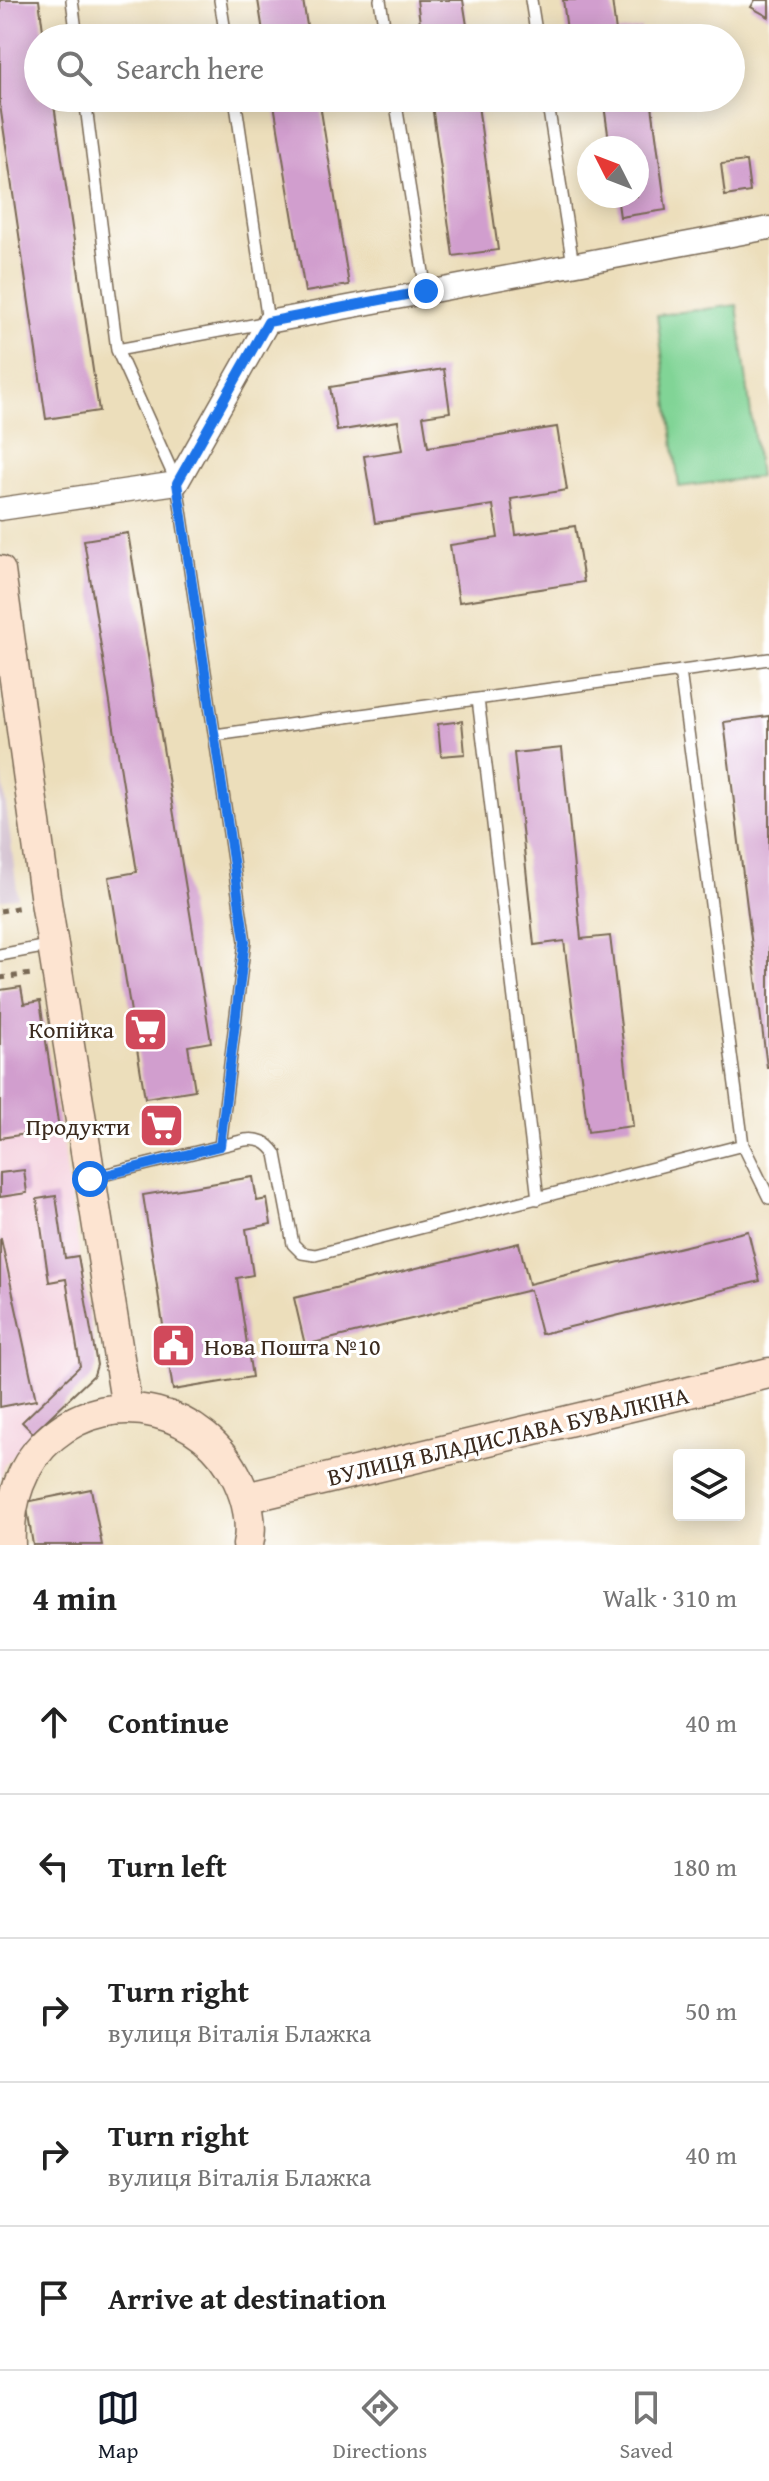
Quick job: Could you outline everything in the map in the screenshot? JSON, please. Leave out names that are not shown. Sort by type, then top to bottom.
[{"type":"street","points":[[0,509],[177,483],[268,322],[769,228]]},
{"type":"street","points":[[0,571],[53,945],[127,1408]]},
{"type":"street","name":"ВУЛИЦЯ ВЛАДИСЛАВА БУВАЛКІНА","points":[[246,1498],[769,1373]]},
{"type":"street","points":[[10,1545],[13,1501],[19,1473],[54,1435],[88,1416],[127,1408],[167,1414],[202,1432],[230,1462],[246,1498],[248,1545]]},
{"type":"lane","points":[[72,0],[75,24]]},
{"type":"lane","points":[[220,0],[224,24]]},
{"type":"lane","points":[[380,0],[384,24]]},
{"type":"lane","points":[[531,0],[535,24]]},
{"type":"lane","points":[[87,112],[117,350],[177,483],[245,941],[220,1146]]},
{"type":"lane","points":[[117,350],[268,322],[237,112]]},
{"type":"lane","points":[[397,112],[426,291]]},
{"type":"lane","points":[[549,112],[573,265]]},
{"type":"lane","points":[[215,735],[769,659]]},
{"type":"lane","points":[[680,671],[743,1145],[769,1198]]},
{"type":"lane","points":[[478,699],[538,1199]]},
{"type":"lane","points":[[0,955],[53,945]]},
{"type":"lane","points":[[90,1179],[220,1146],[260,1140],[272,1147],[281,1171],[291,1238],[297,1249],[308,1255],[743,1145]]},
{"type":"shaded area","points":[[0,759],[18,897],[0,900]]},
{"type":"shaded area","points":[[21,987],[24,1004],[40,1001],[97,1365],[94,1375],[33,1433],[5,1465],[0,1480],[0,990]]},
{"type":"green space","points":[[737,305],[759,477],[679,487],[657,315]]},
{"type":"building","points":[[0,0],[39,0],[42,24],[24,24],[24,112],[55,112],[99,411],[46,419],[0,105]]},
{"type":"building","points":[[258,0],[303,0],[307,24],[262,24]]},
{"type":"building","points":[[417,0],[463,0],[467,24],[420,24]]},
{"type":"building","points":[[563,0],[612,0],[615,24],[566,24]]},
{"type":"building","points":[[755,0],[769,0],[769,17],[751,7]]},
{"type":"building","points":[[275,112],[321,112],[349,285],[305,292]]},
{"type":"building","points":[[433,112],[479,112],[498,250],[453,256]]},
{"type":"building","points":[[605,112],[653,112],[666,210],[620,217],[619,208],[649,208],[649,136],[608,136]]},
{"type":"building","points":[[746,161],[750,192],[725,196],[721,164]]},
{"type":"building","points":[[444,369],[450,412],[423,416],[428,447],[557,427],[567,490],[511,499],[516,535],[575,526],[584,582],[459,602],[450,545],[498,538],[493,505],[375,523],[364,456],[403,450],[398,421],[337,431],[330,387]]},
{"type":"building","points":[[128,533],[211,1042],[188,1046],[195,1090],[145,1098],[109,877],[137,872],[84,540]]},
{"type":"building","points":[[769,716],[769,1067],[767,1067],[724,722]]},
{"type":"building","points":[[462,721],[465,754],[441,756],[438,724]]},
{"type":"building","points":[[562,748],[581,939],[610,936],[633,1126],[588,1132],[564,941],[534,945],[514,753]]},
{"type":"building","points":[[21,987],[24,1004],[40,1001],[59,1129],[0,1138],[0,990]]},
{"type":"building","points":[[172,1111],[176,1137],[152,1142],[148,1115]]},
{"type":"building","points":[[24,1170],[27,1193],[0,1197],[0,1173]]},
{"type":"building","points":[[253,1177],[257,1201],[267,1199],[271,1224],[246,1229],[253,1275],[237,1278],[252,1377],[173,1390],[143,1195]]},
{"type":"building","points":[[56,1196],[65,1258],[78,1256],[97,1365],[94,1375],[33,1433],[22,1422],[80,1366],[66,1279],[49,1282],[37,1199]]},
{"type":"building","points":[[748,1231],[760,1281],[541,1334],[530,1290],[305,1345],[294,1298],[519,1243],[529,1284]]},
{"type":"building","points":[[0,1240],[36,1400],[0,1407]]},
{"type":"building","points":[[91,1489],[102,1545],[33,1545],[26,1502]]},
{"type":"place","name":"Копійка","points":[[145,1029]]},
{"type":"place","name":"Продукти","points":[[161,1126]]},
{"type":"place","name":"Нова Пошта №10","points":[[173,1346]]},
{"type":"route","points":[[90,1179],[220,1146],[245,941],[177,483],[268,322],[426,291]]}]
